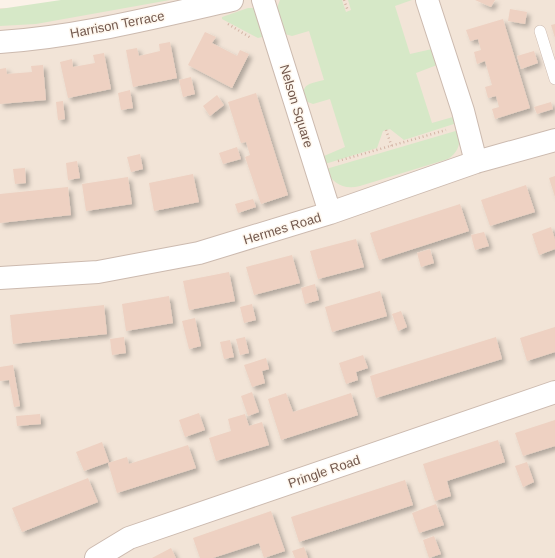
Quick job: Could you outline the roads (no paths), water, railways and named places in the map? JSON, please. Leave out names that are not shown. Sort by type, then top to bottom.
[{"type":"street","name":"Harrison Terrace","points":[[0,42],[23,41],[132,22],[232,0]]},
{"type":"street","name":"Nelson Square","points":[[263,0],[330,213]]},
{"type":"street","points":[[428,0],[466,124],[476,162]]},
{"type":"street","name":"Hermes Road","points":[[0,278],[98,272],[199,253],[330,213],[476,162],[555,140]]},
{"type":"street","name":"Pringle Road","points":[[96,558],[129,538],[555,392]]},
{"type":"lane","points":[[540,31],[555,79]]}]
